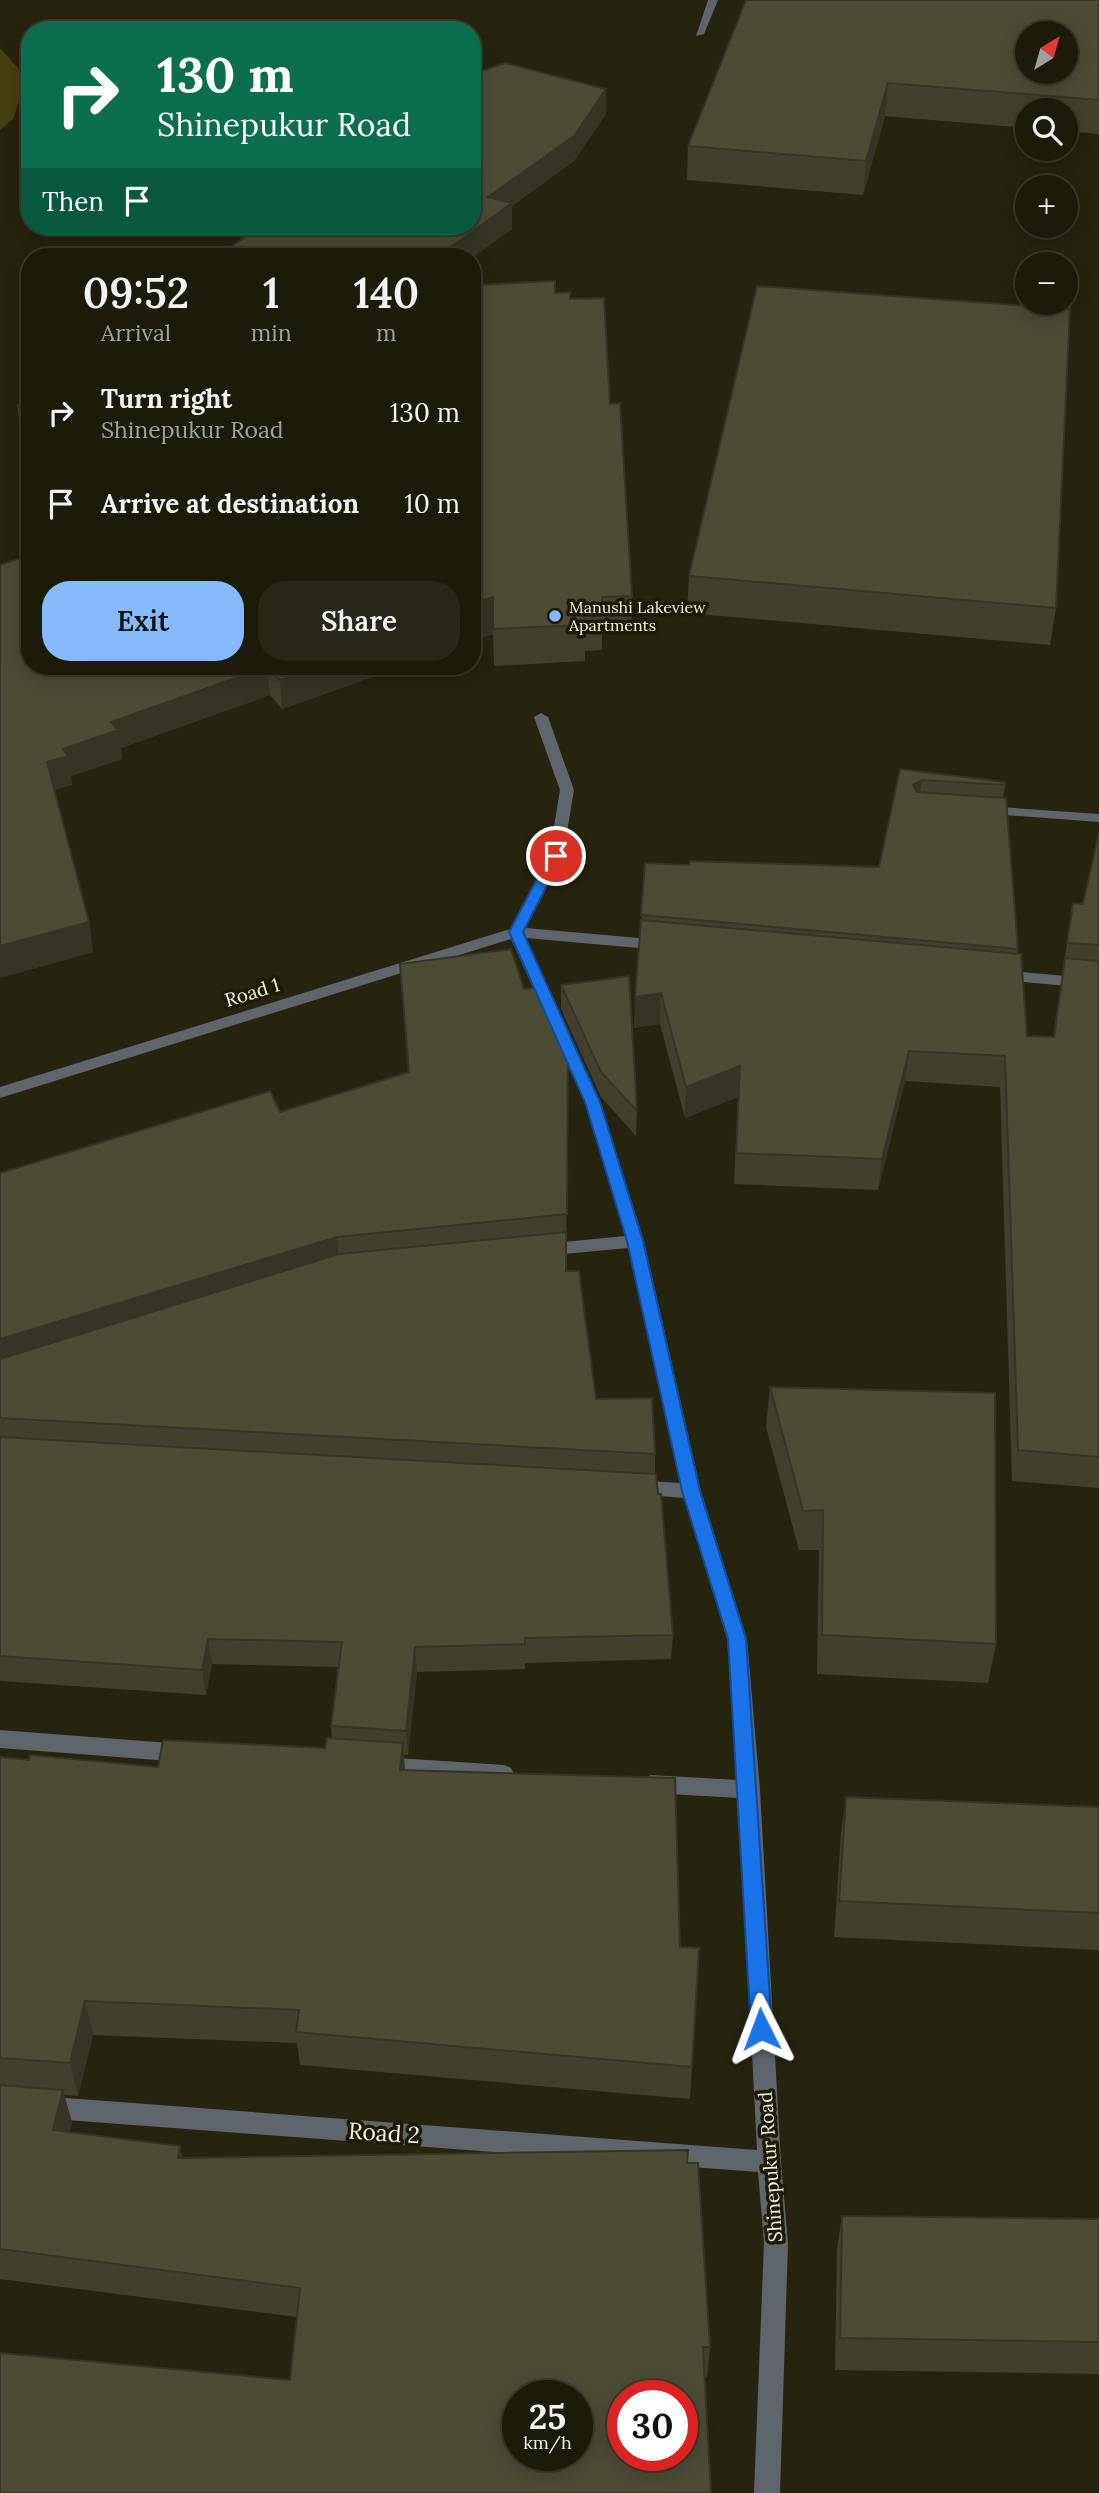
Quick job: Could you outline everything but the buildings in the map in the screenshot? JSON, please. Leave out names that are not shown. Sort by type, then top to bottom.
[{"type":"street","points":[[699,34],[713,0]]},
{"type":"street","points":[[541,717],[567,790],[556,856],[516,932],[683,947]]},
{"type":"street","points":[[975,809],[1099,818]]},
{"type":"street","name":"Road 1","points":[[0,1093],[516,932]]},
{"type":"street","name":"Shinepukur Road","points":[[516,932],[593,1102],[635,1241],[691,1491],[737,1639],[776,2243],[767,2493]]},
{"type":"street","points":[[988,974],[1099,984]]},
{"type":"street","points":[[528,1252],[635,1241]]},
{"type":"street","points":[[622,1487],[691,1491]]},
{"type":"street","points":[[0,1739],[201,1754]]},
{"type":"street","points":[[365,1765],[530,1776]]},
{"type":"street","points":[[625,1782],[748,1790]]},
{"type":"street","name":"Road 2","points":[[0,2104],[769,2162]]},
{"type":"shaded area","points":[[0,48],[21,71],[21,96],[13,119],[0,130]]},
{"type":"place","name":"Manushi Lakeview Apartments","points":[[555,616]]},
{"type":"route","points":[[556,856],[516,932],[593,1102],[635,1241],[691,1491],[737,1639],[761,2029]]}]
